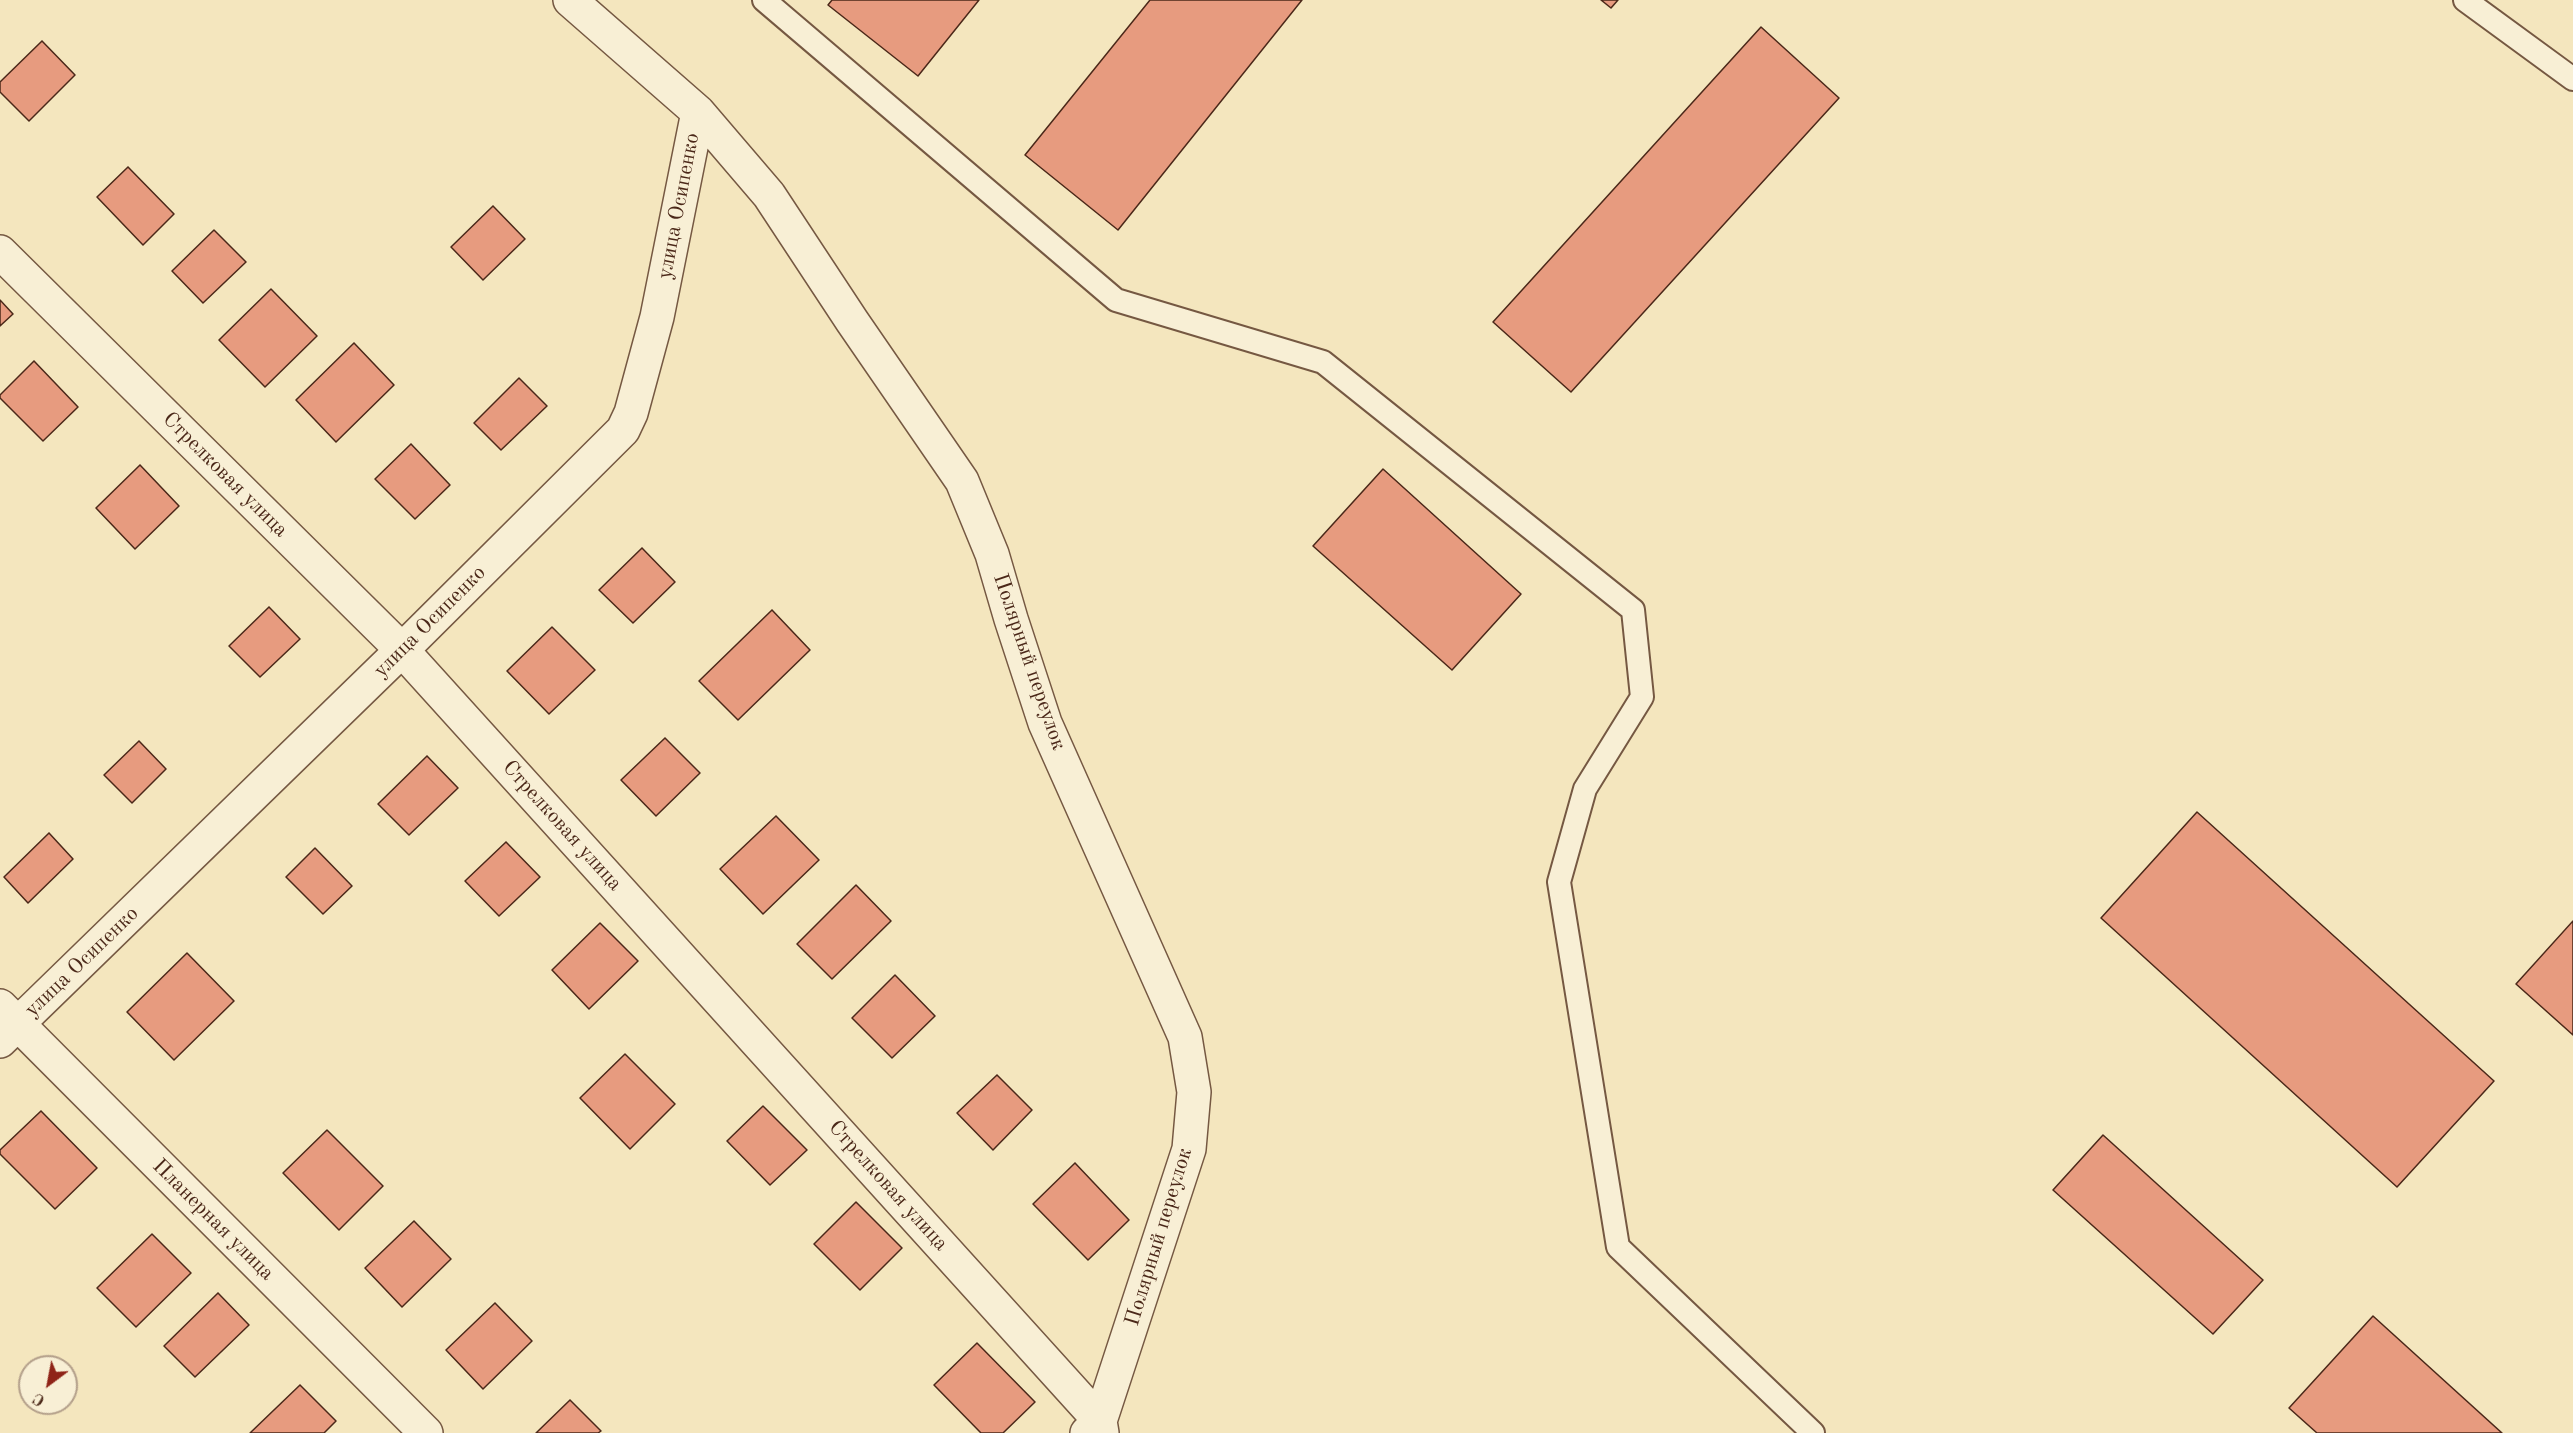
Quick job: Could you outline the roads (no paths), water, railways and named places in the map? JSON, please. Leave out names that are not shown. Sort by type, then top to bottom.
[{"type":"street","name":"Полярный переулок","points":[[570,0],[698,112],[769,195],[962,481],[992,554],[1046,723],[1185,1036],[1194,1092],[1190,1149],[1096,1429]]},
{"type":"street","name":"улица Осипенко","points":[[6,1024],[402,650],[623,430],[631,413],[657,317],[698,112]]},
{"type":"street","name":"Стрелковая улица","points":[[0,252],[402,650],[1096,1429]]},
{"type":"street","name":"Планерная улица","points":[[6,1024],[426,1433]]},
{"type":"lane","points":[[764,0],[1116,300],[1323,362],[1633,610],[1642,697],[1585,789],[1559,882],[1618,1247],[1813,1433]]},
{"type":"lane","points":[[2465,0],[2573,79]]}]
